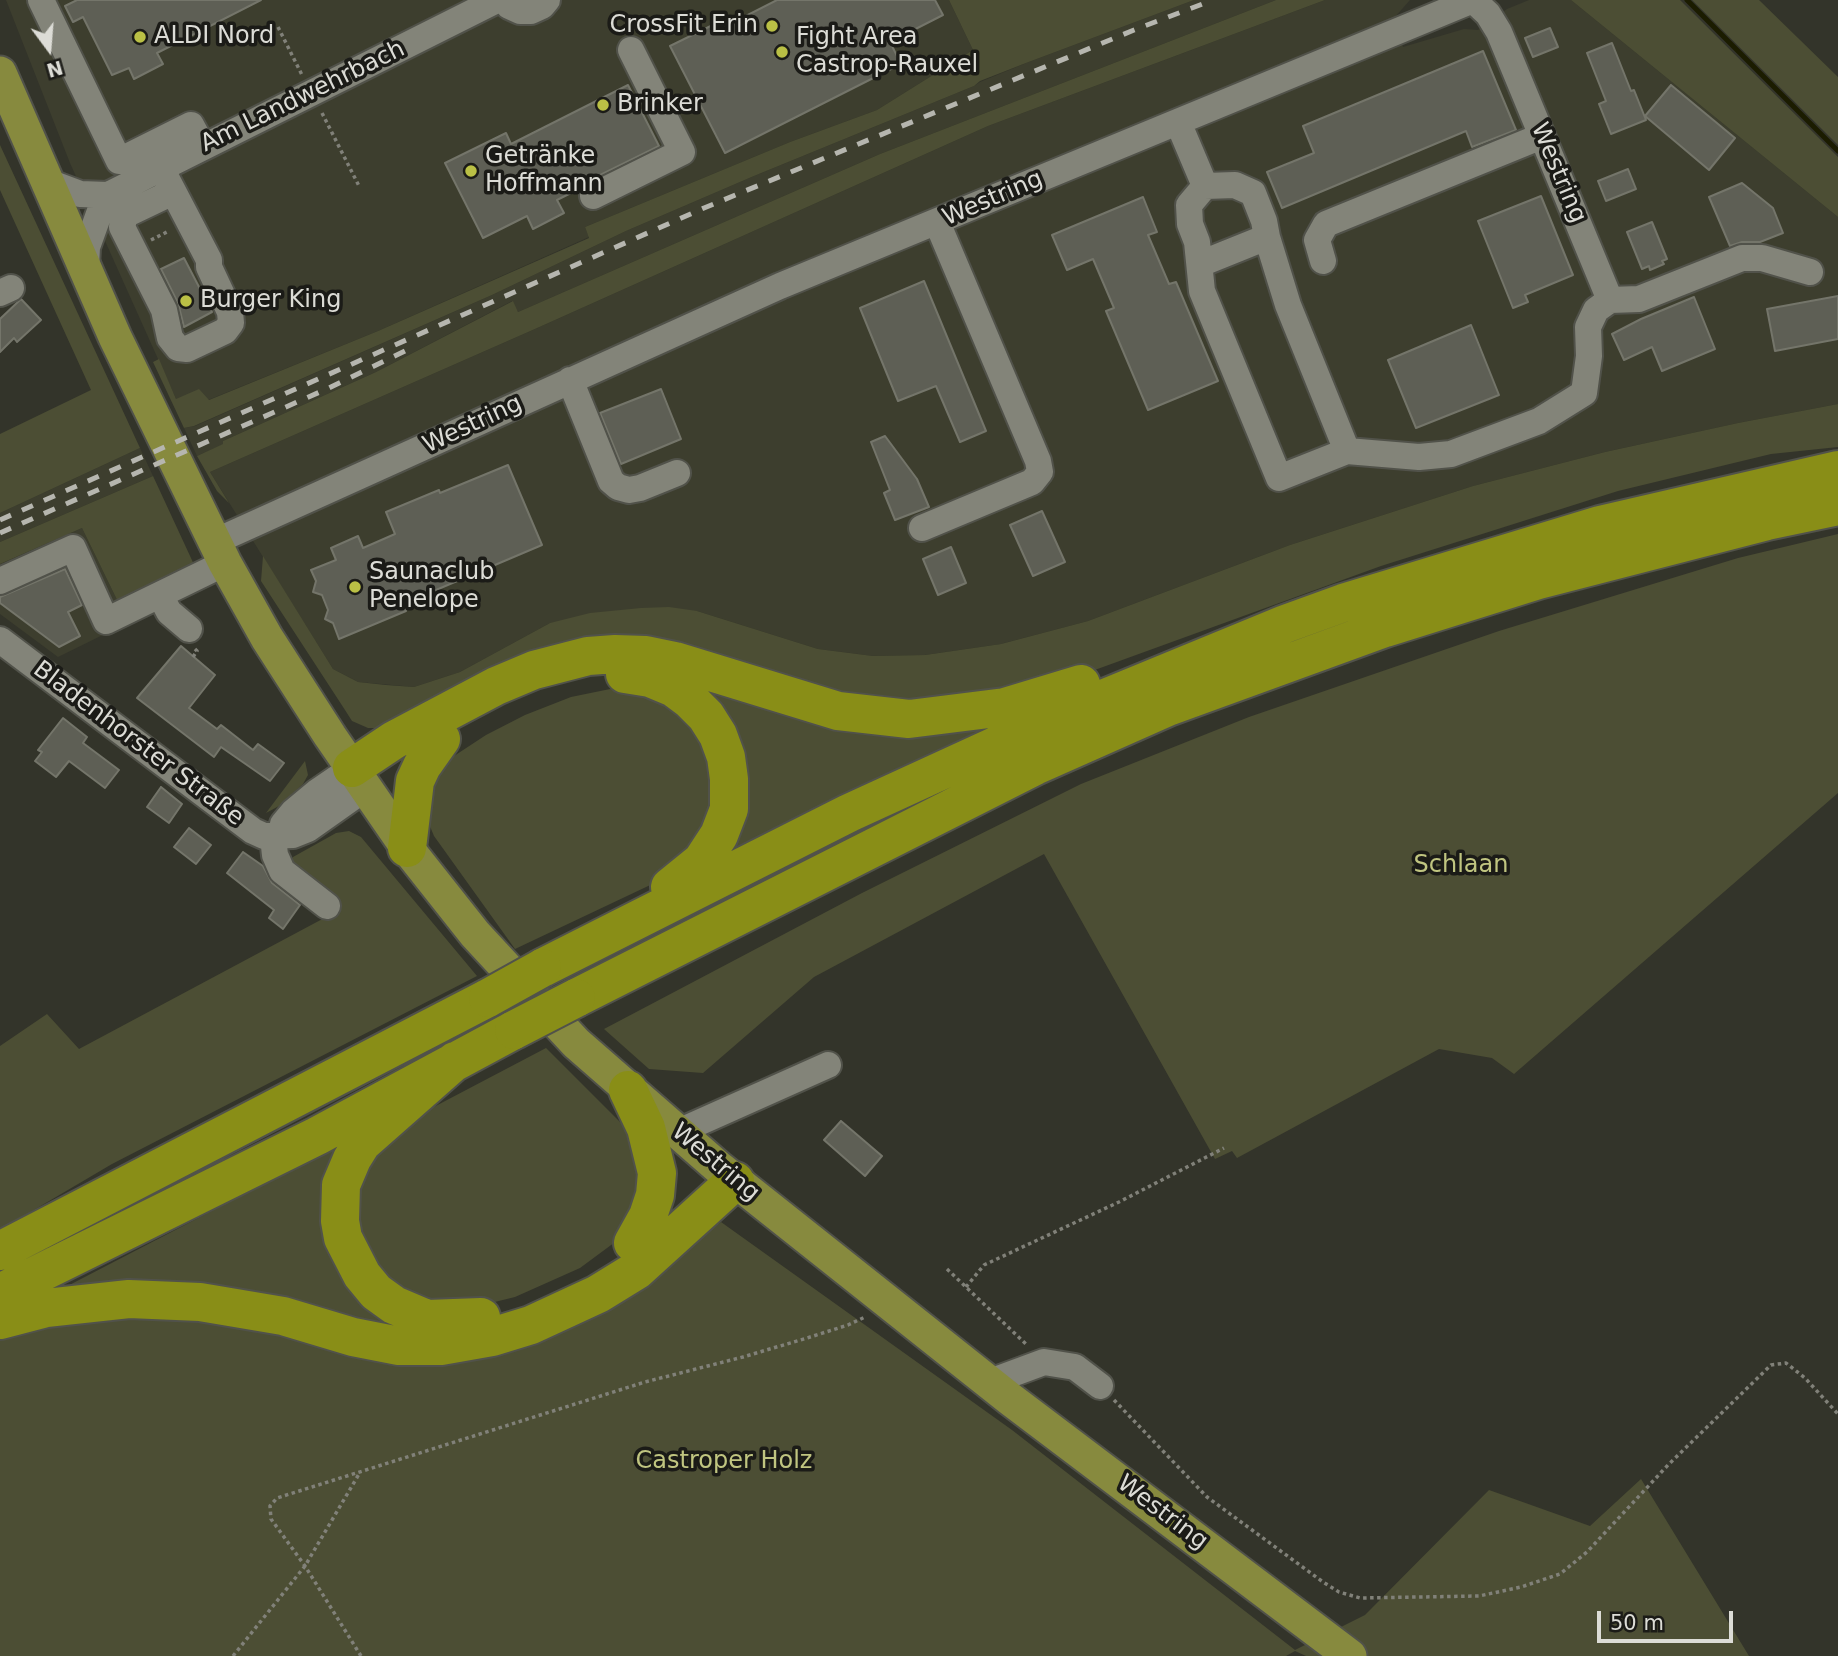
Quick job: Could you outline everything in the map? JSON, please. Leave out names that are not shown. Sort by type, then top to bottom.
[{"type":"highway","points":[[0,1251],[603,936],[849,813],[1030,730],[1285,624],[1343,603],[1600,525],[1838,470]]},
{"type":"highway","points":[[0,1293],[317,1136],[576,998],[1035,766],[1168,707],[1385,628],[1538,580],[1838,506]]},
{"type":"highway","points":[[359,778],[394,740],[496,686],[534,670],[588,656],[626,654],[665,659],[838,711],[909,719],[1006,707],[1285,624]]},
{"type":"highway","points":[[359,778],[539,692],[572,680],[614,673],[650,678],[674,688],[706,716],[718,735],[726,757],[729,809],[719,835],[702,861],[671,886],[634,908],[603,936]]},
{"type":"highway","points":[[407,848],[415,781],[441,739]]},
{"type":"highway","points":[[455,1061],[362,1143],[352,1158],[341,1185],[339,1203],[343,1238],[362,1275],[376,1292],[394,1305],[427,1319],[488,1317],[552,1295],[613,1259],[694,1192],[727,1174]]},
{"type":"highway","points":[[628,1090],[646,1128],[657,1173],[649,1216],[633,1243]]},
{"type":"highway","points":[[0,1320],[81,1302],[141,1299],[200,1302],[283,1316],[353,1337],[398,1346],[441,1346],[492,1336],[554,1315],[598,1294],[637,1270],[727,1174]]},
{"type":"main road","name":"Westring","points":[[0,73],[115,337],[220,553],[267,638],[359,778],[407,848],[475,934],[576,1043],[727,1174],[889,1304],[1350,1656]]},
{"type":"street","name":"Am Landwehrbach","points":[[108,195],[498,0]]},
{"type":"street","points":[[505,0],[509,6],[520,11],[531,11],[542,6],[547,0]]},
{"type":"street","name":"Westring","points":[[220,553],[570,380],[780,286],[1473,0],[1488,14],[1499,32],[1610,300]]},
{"type":"street","points":[[47,2],[119,161],[191,125],[202,147]]},
{"type":"street","points":[[593,196],[682,152],[631,50]]},
{"type":"street","points":[[1178,121],[1205,186]]},
{"type":"street","points":[[1323,261],[1317,240],[1326,224],[1542,136]]},
{"type":"street","points":[[161,168],[209,260],[209,267],[230,312],[232,323],[225,331],[187,349],[178,348],[170,338],[164,310],[122,227],[125,215],[173,192]]},
{"type":"street","points":[[48,182],[80,194],[108,195],[87,247],[86,267]]},
{"type":"street","points":[[1347,451],[1287,305],[1264,221],[1252,193],[1235,185],[1205,186],[1189,205],[1190,224],[1197,242],[1202,291],[1279,478],[1347,451],[1419,457],[1451,454],[1539,421],[1584,393],[1589,356],[1588,327],[1596,310],[1610,300],[1639,299],[1742,258],[1762,258],[1810,272]]},
{"type":"street","points":[[922,528],[1032,482],[1040,472],[1038,461],[937,222]]},
{"type":"street","points":[[1200,264],[1267,237]]},
{"type":"street","points":[[570,380],[611,481],[618,487],[629,490],[677,473]]},
{"type":"street","points":[[0,581],[73,548],[106,621],[160,596],[220,553]]},
{"type":"street","points":[[160,596],[169,612],[189,629]]},
{"type":"street","name":"Bladenhorster Straße","points":[[0,640],[253,831],[277,836]]},
{"type":"street","points":[[327,906],[282,871],[275,855],[277,836],[293,835],[308,829],[359,778]]},
{"type":"street","points":[[678,1132],[828,1065]]},
{"type":"street","points":[[990,1382],[1044,1362],[1075,1367],[1100,1386]]},
{"type":"path","points":[[966,1287],[984,1265],[1119,1202],[1224,1148]]},
{"type":"path","points":[[947,1269],[1044,1362]]},
{"type":"path","points":[[361,1656],[305,1566],[277,1530],[270,1506],[284,1494],[360,1473],[645,1382],[743,1357],[848,1325],[889,1304]]},
{"type":"path","points":[[1100,1386],[1208,1497],[1323,1582],[1339,1592],[1360,1598],[1479,1596],[1521,1587],[1560,1574],[1587,1552],[1668,1465],[1771,1365],[1786,1363],[1805,1378],[1838,1414]]},
{"type":"path","points":[[233,1656],[305,1566],[360,1473]]},
{"type":"shaded area","points":[[6,0],[949,0],[973,50],[877,110],[790,142],[585,227],[589,237],[378,331],[208,400],[176,399],[70,163]]},
{"type":"shaded area","points":[[1194,0],[1276,0],[880,154],[518,312],[512,301],[376,372],[223,441],[224,444],[197,456],[184,428],[195,426],[492,295],[626,231],[754,176],[1026,63]]},
{"type":"shaded area","points":[[1325,0],[1410,0],[1395,17],[1403,47],[1464,29],[1478,30],[1507,9],[1529,0],[1571,0],[1838,217],[1838,404],[1605,452],[1473,486],[1290,545],[1088,621],[1001,644],[925,655],[873,656],[818,649],[697,611],[550,623],[460,672],[414,687],[358,682],[333,669],[210,472],[988,126]]},
{"type":"shaded area","points":[[140,448],[153,476],[0,542],[0,513]]},
{"type":"shaded area","points":[[82,528],[119,604],[117,628],[58,657],[0,614],[0,564]]},
{"type":"green space","points":[[949,0],[1194,0],[980,81],[974,86],[754,176],[626,231],[492,295],[194,426],[184,428],[153,362],[159,359],[176,399],[199,389],[209,400],[378,331],[589,238],[585,227],[790,142],[877,110],[973,50]]},
{"type":"green space","points":[[1276,0],[1325,0],[988,126],[210,472],[229,503],[217,491],[197,456],[223,444],[223,441],[376,372],[513,301],[518,312],[880,154]]},
{"type":"green space","points":[[1571,0],[1680,0],[1838,157],[1838,217]]},
{"type":"green space","points":[[1692,0],[1759,0],[1838,77],[1838,145]]},
{"type":"green space","points":[[0,145],[140,448],[0,513],[0,434],[91,390],[0,190]]},
{"type":"green space","points":[[1838,404],[1838,447],[1771,454],[1618,491],[1381,566],[1092,671],[970,701],[865,701],[670,646],[379,728],[368,728],[352,721],[261,581],[263,556],[333,669],[358,682],[414,687],[460,672],[550,623],[590,613],[641,608],[669,607],[697,611],[818,649],[873,656],[925,655],[1001,644],[1088,621],[1290,545],[1473,486],[1605,452]]},
{"type":"green space","points":[[153,476],[197,571],[119,604],[82,528],[0,564],[0,542]]},
{"type":"green space","name":"Schlaan","points":[[1838,534],[1838,793],[1514,1074],[1492,1058],[1439,1049],[1237,1158],[1232,1151],[1215,1159],[1044,854],[814,977],[703,1073],[649,1069],[604,1029],[862,893],[1081,784],[1249,717],[1499,631],[1738,558]]},
{"type":"green space","points":[[662,665],[1015,718],[722,861],[744,807]]},
{"type":"green space","points":[[615,688],[668,700],[714,745],[713,821],[663,879],[515,949],[434,836],[424,812],[425,802],[440,772],[454,756],[486,735],[525,715],[571,697]]},
{"type":"green space","points":[[305,761],[308,775],[303,784],[279,806],[266,813]]},
{"type":"green space","points":[[349,831],[361,837],[477,976],[112,1164],[0,1230],[0,1046],[47,1014],[79,1049],[328,916],[286,869],[293,857],[336,833]]},
{"type":"green space","points":[[546,1048],[628,1130],[641,1155],[643,1201],[626,1234],[580,1268],[515,1297],[458,1311],[422,1307],[375,1273],[354,1214],[358,1178],[383,1138],[409,1120]]},
{"type":"green space","points":[[356,1136],[332,1231],[444,1335],[29,1306]]},
{"type":"green space","name":"Castroper Holz","points":[[721,1222],[1012,1430],[1295,1650],[1365,1615],[1489,1490],[1590,1526],[1641,1479],[1749,1656],[1306,1656],[1295,1651],[1286,1656],[0,1656],[0,1341],[26,1331],[69,1321],[140,1315],[521,1346],[581,1323],[627,1295]]},
{"type":"building","name":"ALDI Nord","points":[[77,0],[261,0],[157,53],[163,64],[134,79],[129,68],[112,75],[83,17],[73,22],[65,6]]},
{"type":"building","points":[[777,0],[935,0],[943,15],[890,42],[901,64],[725,153],[670,46],[731,16],[734,22]]},
{"type":"building","points":[[1550,28],[1558,47],[1533,57],[1525,38]]},
{"type":"building","points":[[1612,43],[1646,120],[1611,134],[1599,104],[1606,101],[1587,53]]},
{"type":"building","points":[[1483,51],[1516,130],[1472,147],[1466,131],[1282,208],[1267,172],[1314,153],[1303,126]]},
{"type":"building","points":[[628,85],[659,146],[586,182],[579,189],[557,200],[564,213],[533,229],[527,216],[483,238],[445,163],[506,133],[511,144]]},
{"type":"building","points":[[1671,85],[1735,138],[1709,170],[1645,116]]},
{"type":"building","points":[[1628,169],[1636,189],[1606,201],[1598,181]]},
{"type":"building","points":[[1742,183],[1773,208],[1783,233],[1760,242],[1742,242],[1730,246],[1709,197]]},
{"type":"building","points":[[1541,196],[1573,275],[1525,295],[1528,302],[1513,308],[1478,221]]},
{"type":"building","points":[[1143,197],[1157,232],[1148,235],[1169,284],[1176,282],[1218,381],[1148,410],[1106,311],[1114,308],[1093,259],[1067,270],[1052,235]]},
{"type":"building","points":[[1652,222],[1667,259],[1662,261],[1664,264],[1650,270],[1649,266],[1642,269],[1627,232]]},
{"type":"building","name":"Burger King","points":[[184,258],[212,312],[184,327],[178,303],[161,269]]},
{"type":"building","points":[[924,281],[986,431],[960,442],[936,386],[898,401],[860,308]]},
{"type":"building","points":[[1838,296],[1838,339],[1775,351],[1767,309]]},
{"type":"building","points":[[1694,297],[1715,349],[1662,371],[1652,347],[1624,360],[1612,334]]},
{"type":"building","points":[[21,299],[41,320],[17,342],[14,338],[0,352],[0,319]]},
{"type":"building","points":[[1471,325],[1499,395],[1416,428],[1388,360]]},
{"type":"building","points":[[661,389],[681,439],[621,464],[600,413]]},
{"type":"building","points":[[885,436],[917,479],[929,507],[895,520],[884,493],[890,490],[871,442]]},
{"type":"building","points":[[508,465],[542,545],[403,604],[406,611],[339,639],[333,623],[325,619],[328,610],[322,595],[313,592],[316,581],[311,570],[336,560],[331,548],[358,536],[363,548],[395,534],[386,512]]},
{"type":"building","points":[[1042,511],[1065,562],[1033,576],[1010,525]]},
{"type":"building","points":[[951,547],[966,583],[938,595],[923,559]]},
{"type":"building","points":[[65,569],[82,605],[68,612],[80,636],[59,647],[0,603],[0,597]]},
{"type":"building","points":[[181,646],[215,675],[189,708],[217,729],[221,725],[253,750],[258,744],[284,763],[270,781],[221,747],[214,757],[137,698]]},
{"type":"building","points":[[63,718],[87,737],[83,743],[119,770],[105,788],[69,761],[56,777],[35,761],[42,752],[38,750]]},
{"type":"building","points":[[161,787],[182,804],[169,823],[147,807]]},
{"type":"building","points":[[189,828],[211,845],[196,864],[174,847]]},
{"type":"building","points":[[243,852],[263,866],[272,883],[300,905],[283,929],[269,918],[274,910],[227,873]]},
{"type":"building","points":[[841,1121],[882,1156],[865,1176],[824,1140]]},
{"type":"waterway","points":[[1687,0],[1838,151]]},
{"type":"railway","points":[[0,520],[704,208],[1134,30],[1213,0]]},
{"type":"railway","points":[[0,533],[329,388],[407,350]]},
{"type":"place","name":"CrossFit Erin","points":[[772,26]]},
{"type":"place","name":"ALDI Nord","points":[[140,37]]},
{"type":"place","name":"Fight Area Castrop-Rauxel","points":[[782,52]]},
{"type":"place","name":"Brinker","points":[[603,105]]},
{"type":"place","name":"Getränke Hoffmann","points":[[471,171]]},
{"type":"place","name":"Burger King","points":[[186,301]]},
{"type":"place","name":"Saunaclub Penelope","points":[[355,587]]}]
